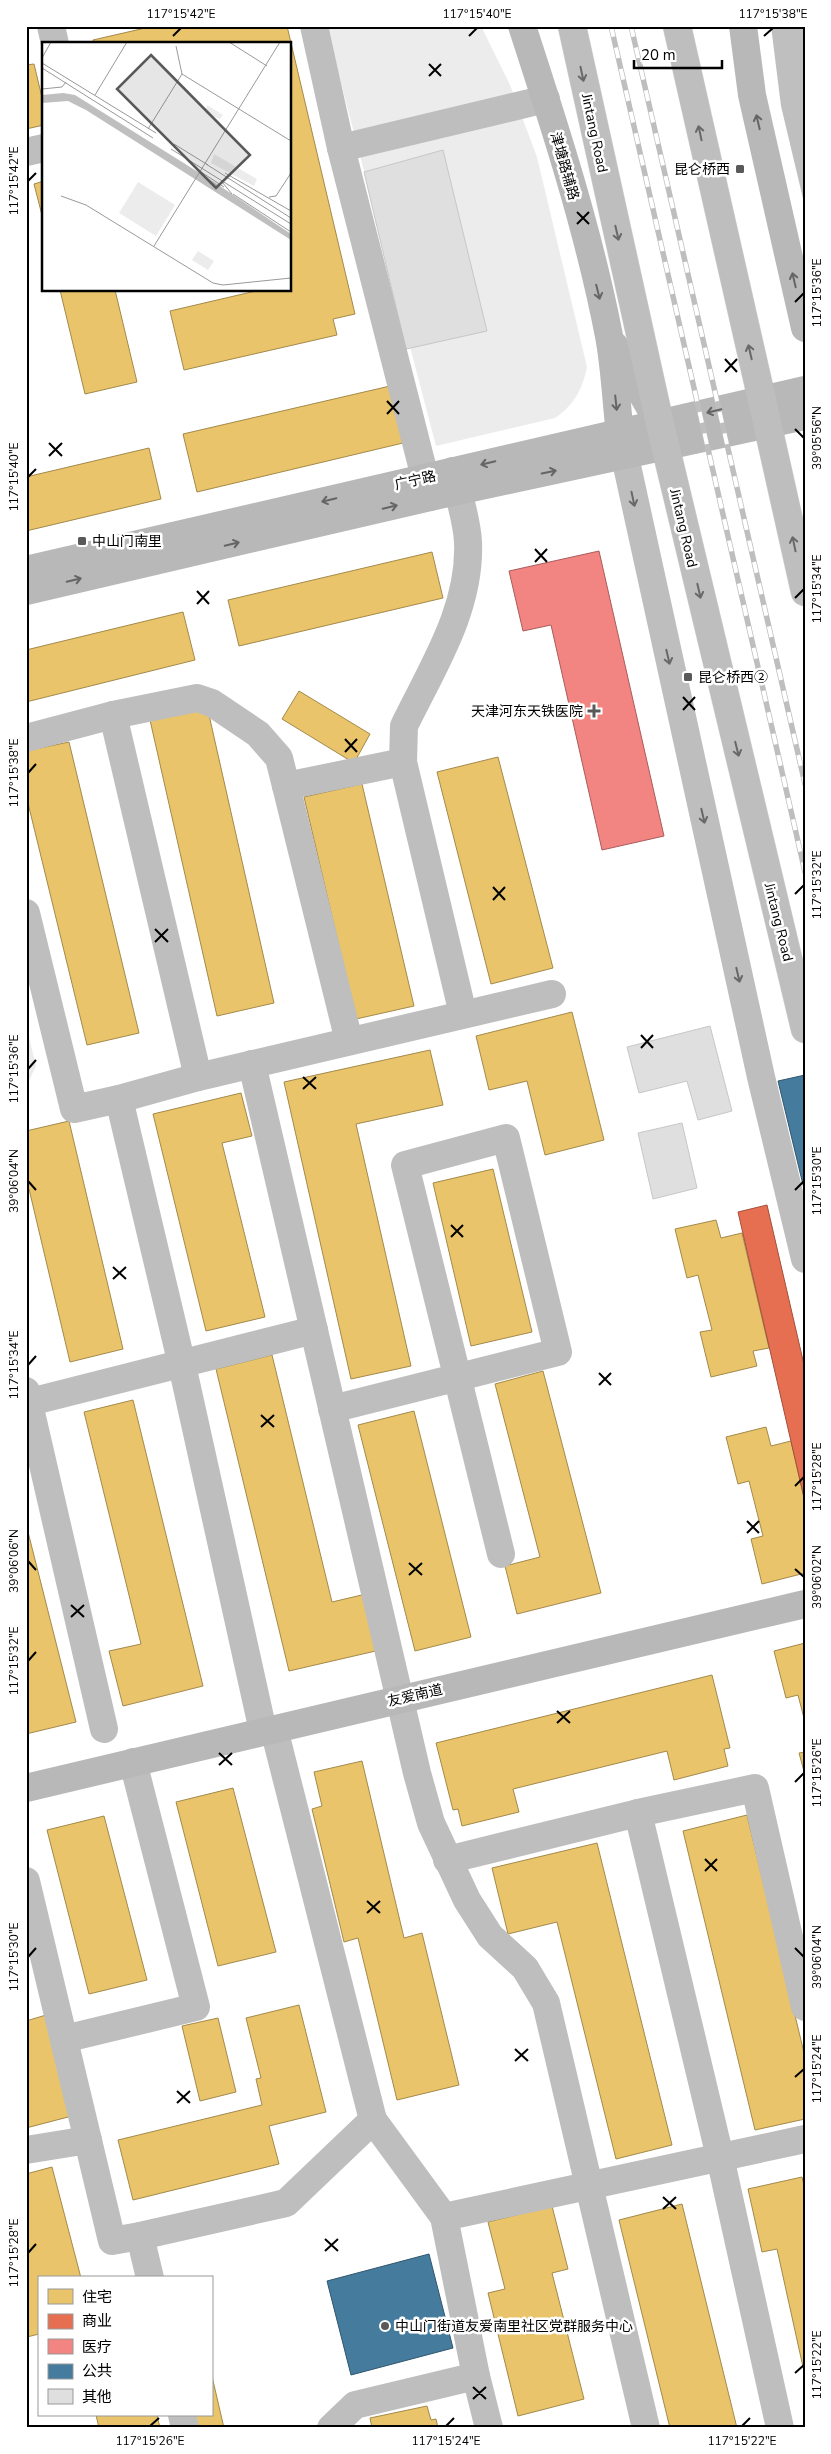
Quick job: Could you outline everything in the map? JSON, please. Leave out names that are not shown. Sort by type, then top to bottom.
[{"type":"main road","points":[[51,26],[55,42]]},
{"type":"main road","points":[[314,26],[341,148],[428,487]]},
{"type":"main road","name":"Jintang Road","points":[[572,26],[663,435],[805,1028]]},
{"type":"main road","points":[[681,30],[710,181],[765,412],[805,592]]},
{"type":"main road","points":[[341,148],[546,99]]},
{"type":"main road","points":[[26,152],[42,148]]},
{"type":"main road","points":[[622,445],[759,1068],[805,1259]]},
{"type":"main road","points":[[455,481],[468,539],[468,571],[464,593],[458,613],[404,726],[403,762],[463,1014]]},
{"type":"main road","points":[[26,738],[113,715],[197,698],[212,703],[258,734],[279,758],[349,1041]]},
{"type":"main road","points":[[113,715],[198,1077]]},
{"type":"main road","points":[[286,786],[403,762]]},
{"type":"main road","points":[[26,913],[74,1110],[198,1077],[552,994]]},
{"type":"main road","points":[[252,1064],[398,1699],[431,1823],[467,1900],[490,1936],[525,1968],[546,2003],[646,2428]]},
{"type":"main road","points":[[118,1098],[268,1730],[372,2120],[444,2217],[476,2376],[489,2428]]},
{"type":"main road","points":[[332,1409],[458,1376],[558,1352],[506,1138],[405,1165],[458,1376],[501,1554]]},
{"type":"main road","points":[[104,1729],[27,1399],[182,1365],[314,1330]]},
{"type":"main road","points":[[64,2039],[196,2007],[134,1762]]},
{"type":"main road","points":[[447,1860],[638,1813],[755,1788],[805,2007]]},
{"type":"main road","points":[[638,1813],[720,2157],[780,2428]]},
{"type":"main road","points":[[26,1881],[112,2241],[286,2203],[372,2120]]},
{"type":"main road","points":[[444,2217],[805,2139]]},
{"type":"main road","points":[[26,2150],[88,2140]]},
{"type":"main road","points":[[140,2236],[150,2276]]},
{"type":"main road","points":[[331,2428],[355,2405],[476,2376]]},
{"type":"street","name":"津塘路辅路","points":[[522,26],[546,99],[586,240],[609,337]]},
{"type":"street","points":[[743,26],[752,96],[805,328]]},
{"type":"street","points":[[609,337],[663,435]]},
{"type":"street","points":[[609,337],[622,445]]},
{"type":"street","name":"广宁路","points":[[26,570],[428,487],[765,412],[805,390]]},
{"type":"street","name":"广宁路","points":[[765,412],[805,416]]},
{"type":"street","name":"广宁路","points":[[26,591],[428,487]]},
{"type":"street","name":"友爱南道","points":[[26,1788],[805,1604]]},
{"type":"shaded area","points":[[326,26],[481,26],[510,85],[537,157],[587,367],[583,383],[576,396],[567,408],[555,418],[436,446]]},
{"type":"shaded area","points":[[771,26],[805,26],[805,207],[781,106]]},
{"type":"shaded area","points":[[26,1025],[36,1066],[26,1087]]},
{"type":"building: 住宅","points":[[154,26],[287,26],[291,42],[94,42],[93,40]]},
{"type":"building: 住宅","points":[[291,43],[355,314],[333,319],[337,335],[184,370],[170,311],[256,291],[291,291]]},
{"type":"building: 住宅","points":[[34,64],[42,98],[42,125],[26,129],[26,65]]},
{"type":"building: 住宅","points":[[42,182],[42,215],[34,184]]},
{"type":"building: 住宅","points":[[60,291],[115,291],[137,382],[85,394]]},
{"type":"building: 住宅","points":[[390,386],[403,443],[197,492],[183,434]]},
{"type":"building: 住宅","points":[[149,448],[161,499],[26,531],[26,477]]},
{"type":"building: 住宅","points":[[432,552],[443,598],[239,646],[228,600]]},
{"type":"building: 住宅","points":[[183,612],[195,660],[26,702],[26,650]]},
{"type":"building: 住宅","points":[[299,691],[370,734],[354,763],[282,719]]},
{"type":"building: 住宅","points":[[207,706],[274,1003],[217,1016],[150,720]]},
{"type":"building: 住宅","points":[[69,742],[139,1033],[87,1045],[26,795],[26,751]]},
{"type":"building: 住宅","points":[[498,757],[553,968],[491,984],[437,772]]},
{"type":"building: 住宅","points":[[362,784],[414,1006],[356,1019],[304,797]]},
{"type":"building: 住宅","points":[[572,1012],[604,1140],[545,1155],[527,1081],[489,1090],[476,1036]]},
{"type":"building: 住宅","points":[[430,1050],[443,1105],[356,1124],[411,1366],[351,1379],[284,1082]]},
{"type":"building: 住宅","points":[[241,1093],[252,1136],[222,1143],[265,1317],[206,1331],[153,1114]]},
{"type":"building: 住宅","points":[[69,1121],[123,1349],[70,1362],[29,1189],[26,1190],[26,1131]]},
{"type":"building: 住宅","points":[[493,1169],[532,1332],[471,1346],[433,1183]]},
{"type":"building: 住宅","points":[[716,1220],[721,1238],[742,1233],[769,1348],[753,1351],[757,1366],[711,1377],[700,1332],[712,1330],[698,1275],[687,1278],[675,1229]]},
{"type":"building: 住宅","points":[[272,1355],[332,1602],[366,1594],[380,1650],[289,1671],[216,1369]]},
{"type":"building: 住宅","points":[[543,1371],[601,1593],[517,1614],[505,1566],[540,1557],[495,1384]]},
{"type":"building: 住宅","points":[[133,1400],[203,1686],[123,1706],[109,1651],[141,1644],[84,1412]]},
{"type":"building: 住宅","points":[[414,1411],[471,1637],[415,1651],[358,1425]]},
{"type":"building: 住宅","points":[[766,1427],[771,1446],[791,1441],[805,1502],[805,1573],[762,1584],[751,1539],[763,1536],[749,1481],[738,1484],[726,1437]]},
{"type":"building: 住宅","points":[[26,1524],[76,1722],[26,1734]]},
{"type":"building: 住宅","points":[[805,1643],[805,1722],[798,1695],[786,1698],[774,1651]]},
{"type":"building: 住宅","points":[[712,1675],[730,1748],[724,1749],[728,1766],[674,1780],[667,1751],[513,1789],[519,1812],[462,1826],[458,1809],[453,1810],[436,1743]]},
{"type":"building: 住宅","points":[[805,1752],[805,1775],[799,1753]]},
{"type":"building: 住宅","points":[[362,1761],[404,1938],[422,1933],[459,2085],[397,2100],[358,1938],[344,1942],[312,1809],[322,1806],[314,1772]]},
{"type":"building: 住宅","points":[[233,1788],[276,1952],[218,1966],[176,1802]]},
{"type":"building: 住宅","points":[[747,1815],[805,2057],[805,2119],[755,2130],[683,1831]]},
{"type":"building: 住宅","points":[[104,1816],[147,1980],[89,1994],[47,1830]]},
{"type":"building: 住宅","points":[[597,1843],[672,2145],[616,2159],[557,1922],[508,1934],[492,1868]]},
{"type":"building: 住宅","points":[[299,2005],[326,2112],[269,2126],[279,2164],[133,2200],[118,2140],[262,2105],[256,2079],[261,2078],[246,2018]]},
{"type":"building: 住宅","points":[[46,2015],[72,2116],[26,2128],[26,2021]]},
{"type":"building: 住宅","points":[[218,2018],[236,2092],[200,2101],[182,2026]]},
{"type":"building: 住宅","points":[[52,2167],[80,2276],[38,2276],[38,2334],[27,2337],[26,2174]]},
{"type":"building: 住宅","points":[[802,2177],[805,2190],[805,2376],[777,2249],[762,2252],[748,2189]]},
{"type":"building: 住宅","points":[[682,2204],[737,2428],[670,2428],[619,2220]]},
{"type":"building: 住宅","points":[[552,2206],[568,2269],[552,2273],[584,2399],[518,2416],[488,2293],[505,2289],[488,2222]]},
{"type":"building: 住宅","points":[[212,2376],[224,2428],[193,2428],[190,2416],[212,2416]]},
{"type":"building: 住宅","points":[[427,2406],[431,2420],[436,2419],[438,2428],[372,2428],[370,2418]]},
{"type":"building: 住宅","points":[[96,2416],[157,2416],[160,2428],[99,2428]]},
{"type":"building: 商业","points":[[767,1205],[805,1369],[805,1502],[738,1212]]},
{"type":"building: 医疗","points":[[599,551],[664,836],[602,850],[551,625],[523,631],[509,571]]},
{"type":"building: 公共","points":[[805,1075],[805,1193],[778,1081]]},
{"type":"building: 公共","points":[[429,2254],[453,2348],[351,2375],[327,2281]]},
{"type":"building: 其他","points":[[443,150],[487,331],[406,349],[364,172]]},
{"type":"building: 其他","points":[[710,1026],[732,1111],[698,1120],[687,1081],[639,1093],[627,1047]]},
{"type":"building: 其他","points":[[682,1123],[697,1188],[653,1199],[638,1133]]},
{"type":"railway","points":[[611,26],[805,872]]},
{"type":"railway","points":[[631,26],[805,784]]},
{"type":"place","name":"昆仑桥西","points":[[740,169]]},
{"type":"place","name":"中山门南里","points":[[82,541]]},
{"type":"place","name":"昆仑桥西②","points":[[688,677]]},
{"type":"place","name":"天津河东天铁医院","points":[[594,711]]},
{"type":"place","name":"中山门街道友爱南里社区党群服务中心","points":[[385,2326]]}]
